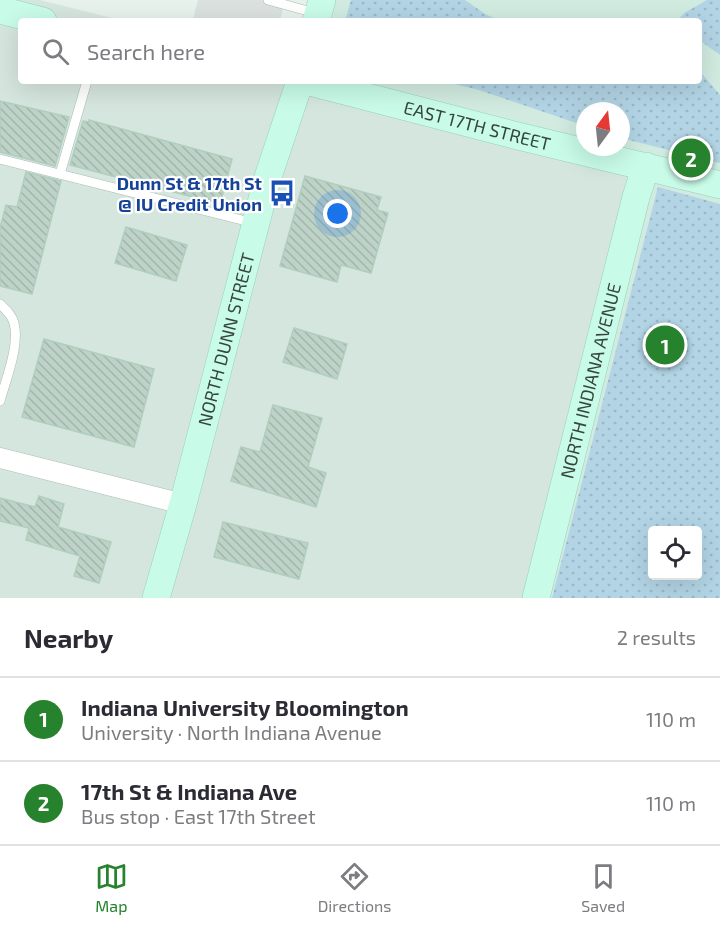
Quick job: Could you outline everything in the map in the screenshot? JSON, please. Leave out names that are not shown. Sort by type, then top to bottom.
[{"type":"street","points":[[0,10],[31,18]]},
{"type":"street","name":"NORTH DUNN STREET","points":[[156,598],[183,504],[267,180],[299,84]]},
{"type":"street","name":"EAST 17TH STREET","points":[[318,84],[720,185]]},
{"type":"street","name":"NORTH INDIANA AVENUE","points":[[536,598],[636,197],[646,166]]},
{"type":"street","points":[[0,458],[183,504]]},
{"type":"lane","points":[[268,0],[319,12]]},
{"type":"lane","points":[[60,174],[86,84]]},
{"type":"lane","points":[[2,159],[255,224]]},
{"type":"lane","points":[[0,304],[9,312],[14,321],[15,333],[0,401]]},
{"type":"shaded area","points":[[0,0],[40,0],[112,18],[18,18],[18,84],[373,84],[576,138],[576,156],[630,156],[630,152],[657,159],[538,598],[0,598]]},
{"type":"shaded area","points":[[198,0],[285,0],[281,18],[193,18]]},
{"type":"shaded area","points":[[333,0],[720,0],[720,598],[544,598],[657,159],[630,152],[630,102],[576,102],[576,138],[373,84],[702,84],[702,18],[328,18]]},
{"type":"shaded area","points":[[351,0],[465,0],[494,18],[346,18]]},
{"type":"shaded area","points":[[707,0],[720,0],[720,55],[702,42],[702,18],[680,18]]},
{"type":"shaded area","points":[[702,74],[720,95],[720,163],[630,140],[630,102],[576,102],[576,123],[455,84],[702,84]]},
{"type":"shaded area","points":[[658,187],[720,204],[720,598],[552,598]]},
{"type":"building","points":[[0,101],[69,117],[55,166],[0,152]]},
{"type":"building","points":[[89,120],[232,159],[220,204],[70,165],[83,121],[89,122]]},
{"type":"building","points":[[26,172],[61,181],[32,294],[0,286],[0,228],[6,205],[17,207]]},
{"type":"building","points":[[305,176],[381,197],[377,210],[388,213],[371,273],[341,265],[337,282],[280,266]]},
{"type":"building","points":[[126,227],[187,245],[176,281],[115,263]]},
{"type":"building","points":[[294,328],[347,344],[337,379],[283,362]]},
{"type":"building","points":[[44,339],[154,369],[134,447],[22,417]]},
{"type":"building","points":[[273,405],[322,418],[308,467],[326,473],[316,507],[231,481],[241,447],[260,452]]},
{"type":"building","points":[[39,496],[64,504],[58,527],[111,542],[99,583],[74,576],[80,556],[26,540],[29,528],[0,521],[0,498],[35,507]]},
{"type":"building","points":[[223,522],[308,543],[299,579],[214,557]]},
{"type":"place","name":"17th St & Indiana Ave","points":[[691,158]]},
{"type":"place","name":"Dunn St & 17th St @ IU Credit Union","points":[[282,193]]},
{"type":"place","name":"Indiana University Bloomington","points":[[665,345]]}]
